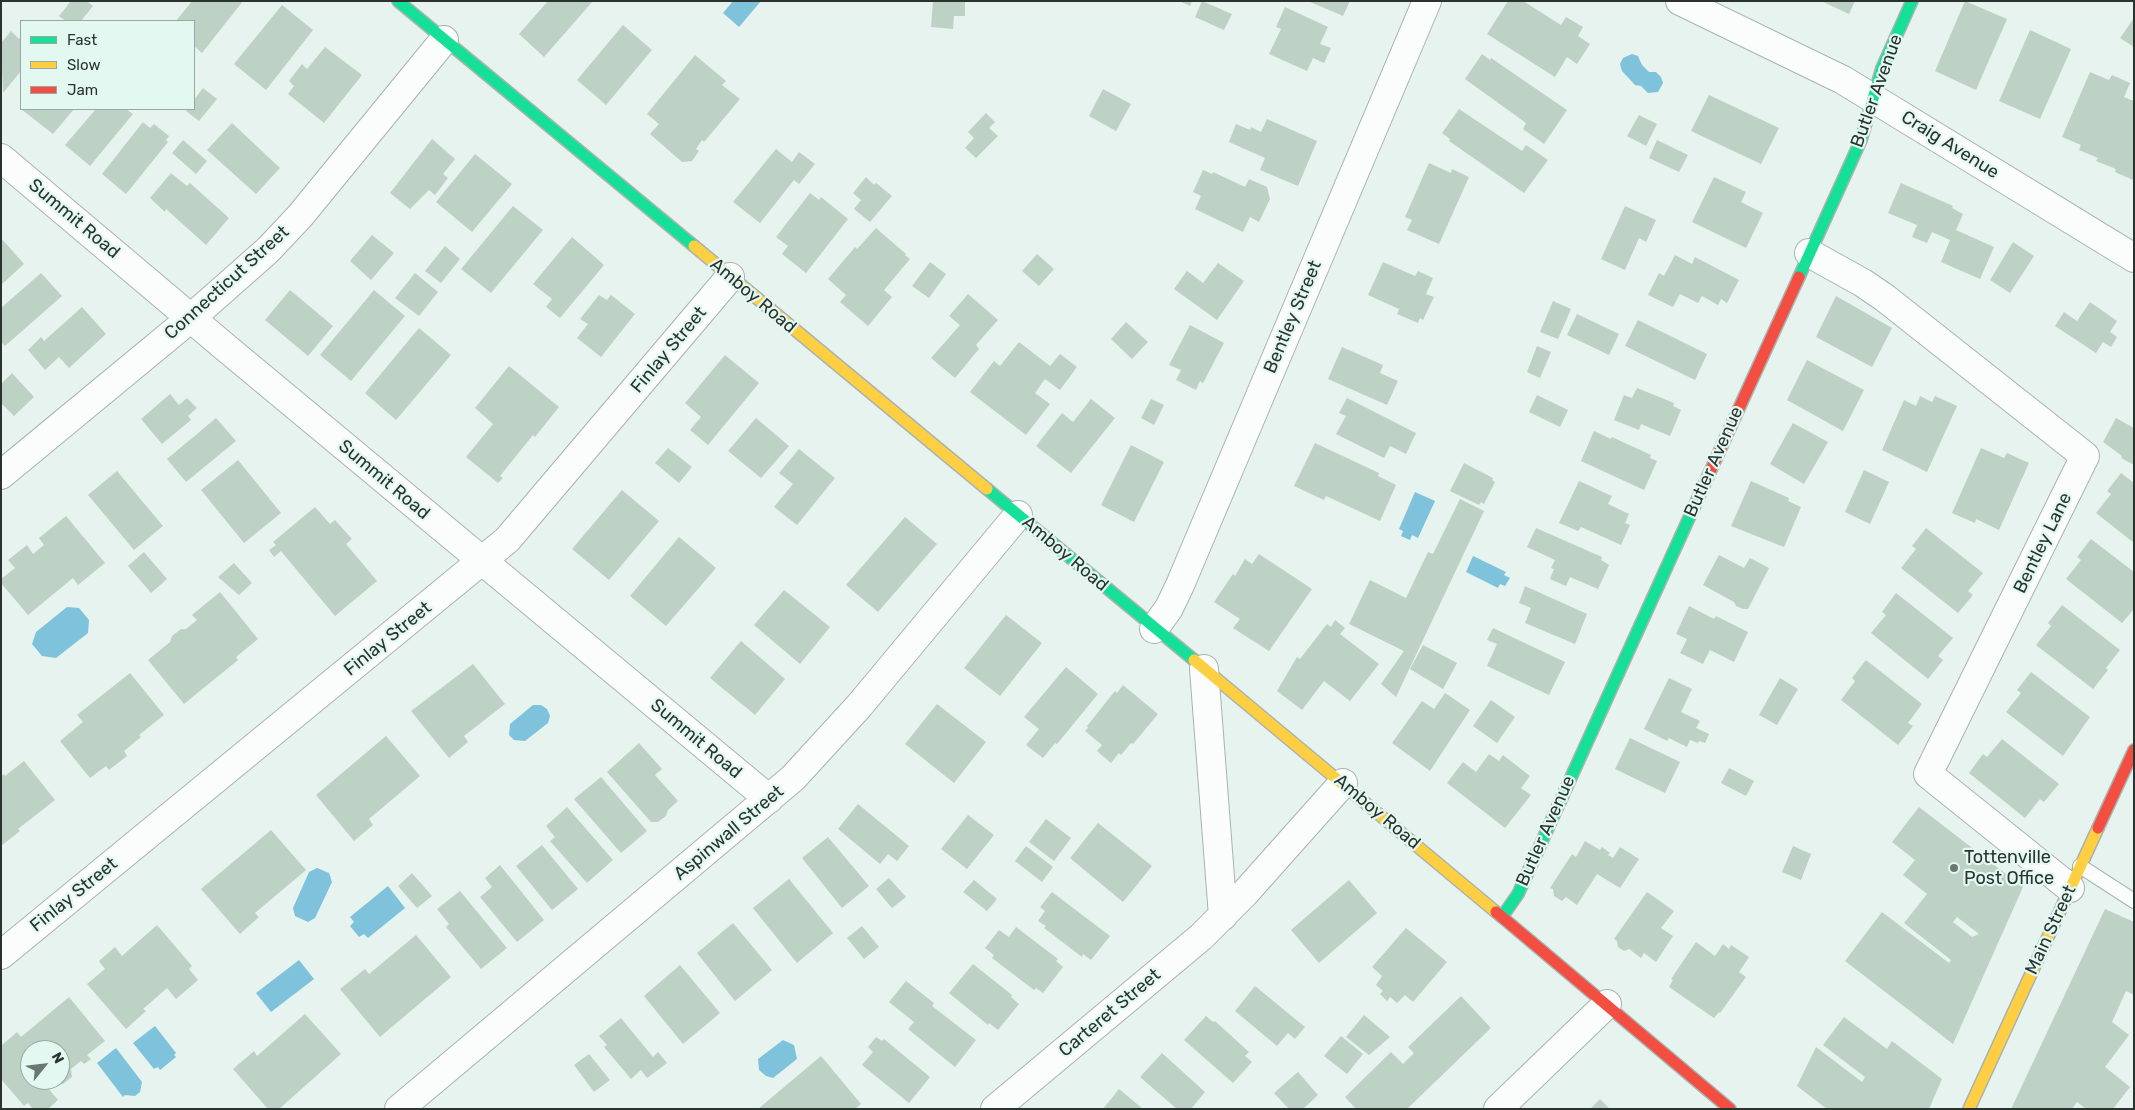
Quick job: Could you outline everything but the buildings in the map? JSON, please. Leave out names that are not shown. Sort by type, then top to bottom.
[{"type":"street","name":"Amboy Road","points":[[398,1],[1154,629],[1343,783],[1730,1109]]},
{"type":"street","name":"Bentley Street","points":[[1154,629],[1169,608],[1180,585],[1427,1]]},
{"type":"street","name":"Craig Avenue","points":[[1680,1],[1843,80],[2134,258]]},
{"type":"street","name":"Butler Avenue","points":[[1502,917],[1518,894],[1860,140],[1882,68],[1912,1]]},
{"type":"street","name":"Connecticut Street","points":[[1,474],[254,264],[285,233],[444,40]]},
{"type":"street","name":"Summit Road","points":[[1,158],[769,799]]},
{"type":"street","name":"Bentley Lane","points":[[1809,253],[1886,298],[2084,456],[1928,774],[2075,877]]},
{"type":"street","name":"Finlay Street","points":[[1,955],[483,562],[518,530],[730,277]]},
{"type":"street","name":"Aspinwall Street","points":[[399,1109],[769,799],[836,733],[1018,515]]},
{"type":"street","points":[[1204,669],[1223,916]]},
{"type":"street","name":"Main Street","points":[[1969,1109],[2133,753]]},
{"type":"street","name":"Carteret Street","points":[[995,1109],[1177,958],[1223,916],[1343,783]]},
{"type":"street","points":[[1498,1109],[1607,1004]]},
{"type":"lane","points":[[2075,877],[2134,902]]},
{"type":"water","points":[[733,1],[761,1],[739,27],[723,13]]},
{"type":"water","points":[[1632,54],[1638,56],[1642,65],[1649,72],[1656,72],[1661,77],[1663,83],[1658,92],[1648,93],[1641,86],[1635,85],[1622,71],[1620,64],[1623,58]]},
{"type":"water","points":[[1415,492],[1435,501],[1418,538],[1412,535],[1410,540],[1401,536],[1403,531],[1399,529]]},
{"type":"water","points":[[1473,556],[1506,572],[1504,575],[1510,578],[1505,586],[1500,584],[1498,588],[1466,572]]},
{"type":"water","points":[[67,607],[79,608],[89,620],[88,633],[56,658],[42,656],[32,644],[36,632]]},
{"type":"water","points":[[533,705],[541,705],[547,709],[550,716],[548,723],[525,741],[514,740],[509,735],[510,724]]},
{"type":"water","points":[[317,868],[329,873],[332,882],[315,918],[308,922],[295,916],[293,908],[309,872]]},
{"type":"water","points":[[388,886],[405,908],[368,938],[364,934],[359,937],[350,926],[354,922],[350,917]]},
{"type":"water","points":[[299,960],[314,979],[271,1012],[256,993]]},
{"type":"water","points":[[155,1026],[176,1053],[174,1055],[176,1057],[160,1070],[158,1067],[154,1069],[133,1043]]},
{"type":"water","points":[[783,1040],[794,1045],[797,1059],[773,1078],[766,1076],[759,1070],[758,1059]]},
{"type":"water","points":[[116,1048],[142,1082],[140,1092],[135,1096],[125,1095],[123,1097],[97,1063]]},
{"type":"traffic: fast","points":[[398,1],[694,246]]},
{"type":"traffic: fast","points":[[1799,277],[1861,140],[1882,68],[1912,1]]},
{"type":"traffic: fast","points":[[1502,917],[1518,894],[1709,474]]},
{"type":"traffic: fast","points":[[987,489],[1194,660]]},
{"type":"traffic: slow","points":[[694,246],[987,489]]},
{"type":"traffic: slow","points":[[1194,660],[1496,912]]},
{"type":"traffic: slow","points":[[1969,1109],[2098,828]]},
{"type":"traffic: jam","points":[[1709,474],[1799,277]]},
{"type":"traffic: jam","points":[[2098,828],[2134,750]]},
{"type":"traffic: jam","points":[[1496,912],[1730,1109]]},
{"type":"place","name":"Tottenville Post Office","points":[[1954,868]]}]
